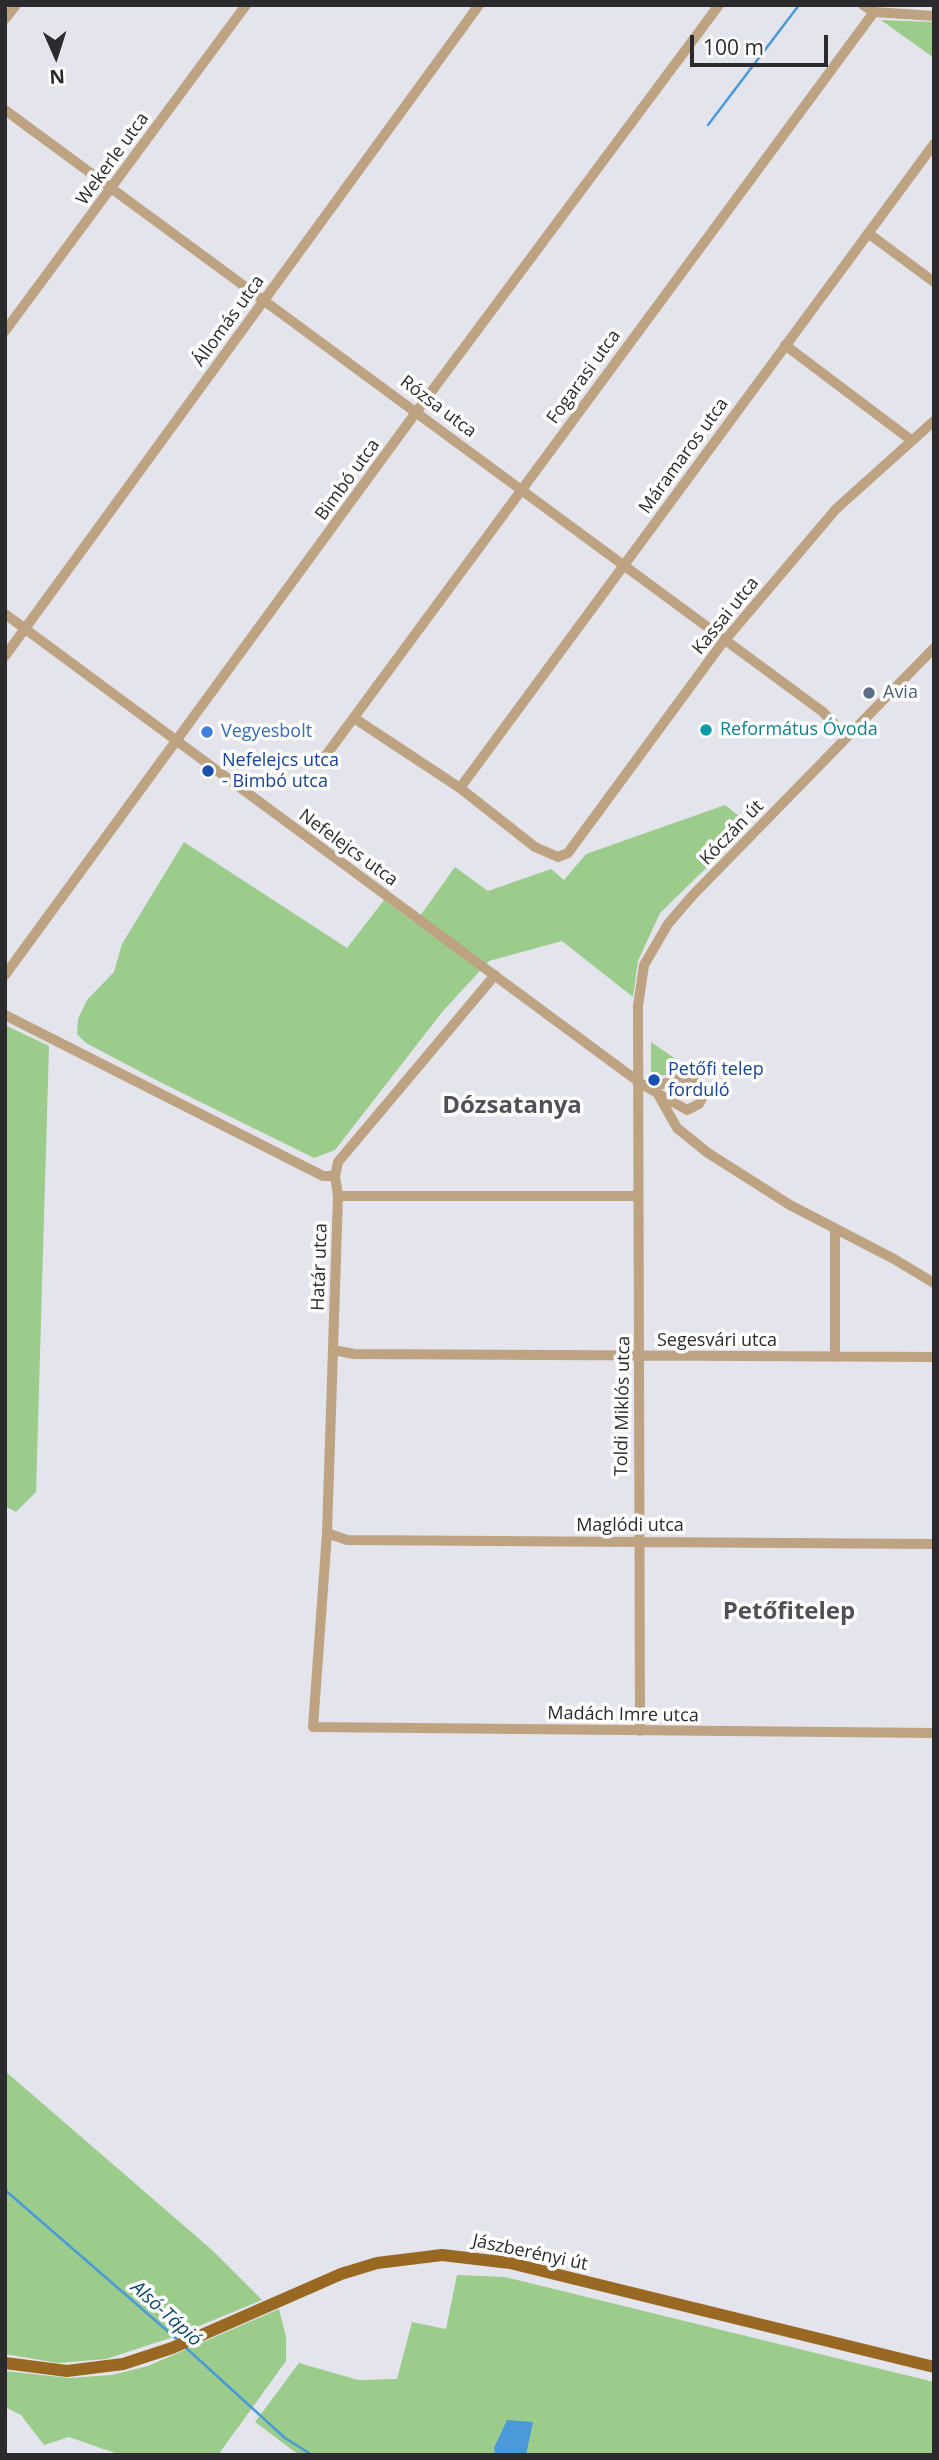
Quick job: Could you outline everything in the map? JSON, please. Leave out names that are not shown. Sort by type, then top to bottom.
[{"type":"main road","name":"Jászberényi út","points":[[5,2362],[47,2370],[86,2371],[133,2361],[190,2341],[341,2274],[387,2261],[442,2255],[510,2263],[934,2367]]},
{"type":"street","points":[[5,19],[16,5]]},
{"type":"street","name":"Wekerle utca","points":[[5,331],[246,5]]},
{"type":"street","name":"Állomás utca","points":[[5,656],[479,5]]},
{"type":"street","name":"Bimbó utca","points":[[5,975],[417,411],[719,5]]},
{"type":"street","points":[[863,5],[874,12],[934,16]]},
{"type":"street","name":"Fogarasi utca","points":[[321,762],[874,12]]},
{"type":"street","name":"Rózsa utca","points":[[5,110],[823,712],[847,737]]},
{"type":"street","name":"Máramaros utca","points":[[460,788],[934,144]]},
{"type":"street","points":[[868,233],[934,282]]},
{"type":"street","points":[[785,345],[911,440]]},
{"type":"street","name":"Kassai utca","points":[[460,788],[548,855],[558,857],[568,853],[725,640],[836,509],[934,421]]},
{"type":"street","name":"Nefelejcs utca","points":[[5,614],[641,1083],[687,1110],[699,1104],[702,1098],[698,1082],[682,1078],[656,1086],[641,1083]]},
{"type":"street","name":"Kóczán út","points":[[641,1083],[639,992],[644,965],[659,937],[692,896],[934,648]]},
{"type":"street","points":[[354,718],[460,788]]},
{"type":"street","points":[[5,1015],[323,1176],[335,1176],[338,1162],[495,975]]},
{"type":"street","name":"Toldi Miklós utca","points":[[640,1731],[637,1541],[641,1083]]},
{"type":"street","points":[[654,1092],[677,1128],[708,1153],[835,1229],[934,1283]]},
{"type":"street","name":"Határ utca","points":[[313,1727],[327,1533],[338,1196],[335,1176]]},
{"type":"street","points":[[338,1196],[639,1196]]},
{"type":"street","points":[[835,1229],[835,1357]]},
{"type":"street","name":"Segesvári utca","points":[[333,1350],[354,1353],[639,1357],[934,1357]]},
{"type":"street","name":"Maglódi utca","points":[[327,1533],[347,1540],[934,1544]]},
{"type":"street","name":"Madách Imre utca","points":[[313,1727],[934,1732]]},
{"type":"green space","points":[[881,20],[934,22],[934,58]]},
{"type":"green space","points":[[725,805],[750,825],[660,913],[638,961],[633,997],[562,941],[489,961],[443,1011],[335,1150],[314,1158],[158,1081],[86,1043],[77,1034],[78,1019],[87,1000],[114,972],[122,944],[184,842],[347,948],[384,900],[415,923],[455,867],[488,891],[551,869],[564,880],[586,854]]},
{"type":"green space","points":[[5,1025],[49,1046],[36,1492],[16,1512],[5,1506]]},
{"type":"green space","points":[[651,1042],[696,1073],[651,1076]]},
{"type":"green space","points":[[5,2071],[212,2250],[262,2300],[170,2338],[106,2359],[58,2363],[5,2354]]},
{"type":"green space","points":[[457,2275],[505,2277],[934,2382],[934,2455],[299,2455],[255,2422],[299,2363],[358,2380],[397,2379],[412,2322],[446,2329]]},
{"type":"green space","points":[[279,2309],[286,2337],[286,2361],[218,2455],[121,2455],[69,2437],[44,2445],[21,2415],[5,2407],[5,2371],[69,2378],[112,2375],[148,2366]]},
{"type":"water","points":[[507,2420],[533,2422],[526,2455],[495,2455],[494,2448]]},
{"type":"waterway","points":[[708,125],[799,5]]},
{"type":"waterway","name":"Alsó-Tápió","points":[[5,2190],[179,2341]]},
{"type":"waterway","name":"Alsó-Tápió","points":[[184,2346],[285,2438],[312,2455]]},
{"type":"place","name":"Avia","points":[[869,693]]},
{"type":"place","name":"Református Óvoda","points":[[706,730]]},
{"type":"place","name":"Vegyesbolt","points":[[207,732]]},
{"type":"place","name":"Nefelejcs utca - Bimbó utca","points":[[208,771]]},
{"type":"place","name":"Petőfi telep forduló","points":[[654,1080]]},
{"type":"district","name":"Dózsatanya","points":[[512,1106]]},
{"type":"district","name":"Petőfitelep","points":[[789,1612]]}]
